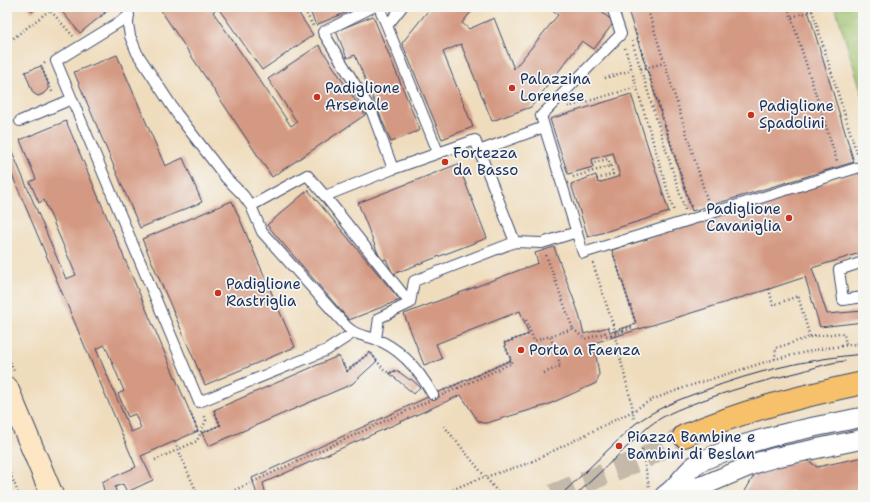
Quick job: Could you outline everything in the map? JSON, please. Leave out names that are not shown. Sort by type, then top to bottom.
[{"type":"main road","points":[[684,436],[705,427],[764,407],[863,383]]},
{"type":"street","points":[[7,388],[52,495]]},
{"type":"street","points":[[664,492],[698,463],[733,448],[762,439],[863,417]]},
{"type":"street","points":[[664,492],[688,490],[777,457],[863,439]]},
{"type":"lane","points":[[373,7],[323,32],[372,112],[393,169]]},
{"type":"lane","points":[[379,7],[438,152]]},
{"type":"lane","points":[[387,26],[402,7]]},
{"type":"lane","points":[[604,7],[613,11],[621,34],[541,116],[584,253],[676,219],[862,166]]},
{"type":"lane","points":[[130,11],[81,46],[56,61],[199,402],[327,350],[353,333]]},
{"type":"lane","points":[[130,11],[128,24],[130,36],[137,53],[177,114],[226,178],[243,195],[251,206],[262,232],[353,333],[376,339],[396,349],[426,383],[433,395]]},
{"type":"lane","points":[[20,122],[72,98]]},
{"type":"lane","points":[[479,151],[544,127]]},
{"type":"lane","points":[[325,196],[438,152],[475,140],[515,242]]},
{"type":"lane","points":[[251,206],[307,175],[410,303]]},
{"type":"lane","points":[[410,303],[414,281],[515,242],[542,243],[577,232]]},
{"type":"lane","points":[[863,262],[839,270],[843,300],[863,298]]},
{"type":"lane","points":[[376,339],[379,318],[410,303]]},
{"type":"path","points":[[96,20],[112,7]]},
{"type":"path","points":[[303,7],[314,29],[323,32]]},
{"type":"path","points":[[647,7],[707,199],[715,197]]},
{"type":"path","points":[[788,7],[837,160]]},
{"type":"path","points":[[811,7],[862,166]]},
{"type":"path","points":[[7,43],[50,10],[81,46]]},
{"type":"path","points":[[792,17],[812,11]]},
{"type":"path","points":[[635,30],[692,212]]},
{"type":"path","points":[[621,34],[676,219],[685,211],[641,69],[664,63]]},
{"type":"path","points":[[47,61],[41,66],[58,104]]},
{"type":"path","points":[[605,78],[632,70]]},
{"type":"path","points":[[541,116],[637,87]]},
{"type":"path","points":[[593,163],[608,159],[613,174],[597,179]]},
{"type":"path","points":[[561,181],[610,166]]},
{"type":"path","points":[[545,250],[573,329],[585,339],[605,333],[606,336],[632,328]]},
{"type":"path","points":[[612,250],[636,324],[615,331]]},
{"type":"path","points":[[590,251],[615,331],[615,337],[632,405],[634,420]]},
{"type":"path","points":[[769,289],[773,305],[798,296],[810,337]]},
{"type":"path","points":[[526,320],[534,341],[573,329]]},
{"type":"path","points":[[775,359],[776,348],[810,337],[839,333],[844,334],[846,346]]},
{"type":"path","points":[[224,495],[512,363],[504,343],[529,334]]},
{"type":"path","points":[[544,373],[561,366],[550,336]]},
{"type":"path","points":[[442,495],[463,485],[529,463],[633,411],[651,400],[686,387],[775,359],[863,343]]},
{"type":"path","points":[[338,356],[346,370],[370,352],[388,373],[396,371],[404,376]]},
{"type":"path","points":[[433,395],[511,360]]},
{"type":"path","points":[[155,460],[197,441],[206,420],[199,402]]},
{"type":"path","points":[[189,410],[198,431],[200,432]]},
{"type":"path","points":[[200,432],[202,433],[220,425],[214,410]]},
{"type":"path","points":[[444,426],[500,495]]},
{"type":"path","points":[[175,442],[198,495]]},
{"type":"path","points":[[642,450],[664,492]]},
{"type":"path","points":[[7,466],[19,495]]},
{"type":"green space","points":[[835,7],[863,7],[863,97]]},
{"type":"building","points":[[28,7],[38,7],[32,12]]},
{"type":"building","points":[[58,7],[112,7],[80,33]]},
{"type":"building","name":"Padiglione Arsenale","points":[[163,7],[295,7],[313,35],[262,70],[218,8],[213,12],[291,126],[297,122],[268,79],[319,45],[365,115],[272,177],[160,9]]},
{"type":"building","points":[[308,7],[359,7],[316,25]]},
{"type":"building","name":"Palazzina Lorenese","points":[[431,7],[475,7],[462,23],[469,29],[494,18],[514,69],[558,15],[547,7],[595,7],[614,22],[594,49],[582,41],[531,107],[492,121],[461,44],[443,52],[473,127],[442,139],[402,43]]},
{"type":"building","name":"Padiglione Spadolini","points":[[627,7],[807,7],[854,162],[692,211]]},
{"type":"building","points":[[373,16],[420,130],[391,142],[355,55],[347,58],[336,31]]},
{"type":"building","points":[[117,55],[165,166],[183,158],[202,202],[140,228],[74,72]]},
{"type":"building","points":[[41,66],[48,83],[48,89],[43,94],[38,96],[33,93],[25,72]]},
{"type":"building","points":[[631,94],[669,212],[588,237],[571,184],[596,175],[598,183],[620,176],[613,153],[592,159],[593,167],[568,174],[550,119]]},
{"type":"building","points":[[66,121],[198,431],[141,456],[153,480],[127,492],[123,484],[115,487],[117,495],[105,495],[102,482],[136,467],[7,163],[7,140],[66,279],[76,275],[44,200],[39,203],[30,182],[36,179],[20,140]],"holes":[[[105,345],[124,391],[118,394],[128,417],[135,414],[141,428],[131,432],[96,349]]]},
{"type":"building","points":[[458,164],[487,238],[393,274],[386,259],[381,261],[358,203]]},
{"type":"building","points":[[859,172],[863,185],[863,252],[812,268],[827,314],[863,311],[863,322],[820,327],[805,277],[594,343],[599,374],[596,383],[547,405],[487,423],[482,423],[478,421],[461,395],[263,483],[266,495],[257,495],[252,478],[511,360],[504,343],[529,334],[520,311],[436,344],[442,359],[424,365],[404,314],[538,263],[535,253],[554,247],[578,311],[584,334],[608,327],[610,332],[615,331],[636,324],[612,250]]},
{"type":"building","points":[[308,190],[400,300],[349,320],[267,225]]},
{"type":"building","name":"Padiglione Rastriglia","points":[[232,201],[295,347],[205,385],[142,239]]},
{"type":"building","points":[[370,352],[377,361],[352,384],[208,446],[202,433],[220,425],[214,410],[338,356],[347,371]]},
{"type":"building","points":[[396,371],[410,380],[411,379],[420,387],[414,394],[389,373]]},
{"type":"building","points":[[863,457],[863,495],[795,495],[794,492],[781,495],[743,495],[757,470],[806,459],[817,467]]},
{"type":"tunnel","points":[[553,495],[642,459],[684,436]]},
{"type":"tram line","points":[[561,495],[635,424],[685,397],[742,377],[782,367],[822,359],[863,354]]},
{"type":"tram line","points":[[576,495],[648,427],[669,414],[709,398],[743,387],[828,364],[845,361]]},
{"type":"place","name":"Palazzina Lorenese","points":[[512,88]]},
{"type":"place","name":"Padiglione Arsenale","points":[[317,97]]},
{"type":"place","name":"Padiglione Spadolini","points":[[751,115]]},
{"type":"place","name":"Fortezza da Basso","points":[[445,162]]},
{"type":"place","name":"Padiglione Cavaniglia","points":[[789,218]]},
{"type":"place","name":"Padiglione Rastriglia","points":[[218,293]]},
{"type":"place","name":"Porta a Faenza","points":[[521,350]]},
{"type":"place","name":"Piazza Bambine e Bambini di Beslan","points":[[619,446]]}]
